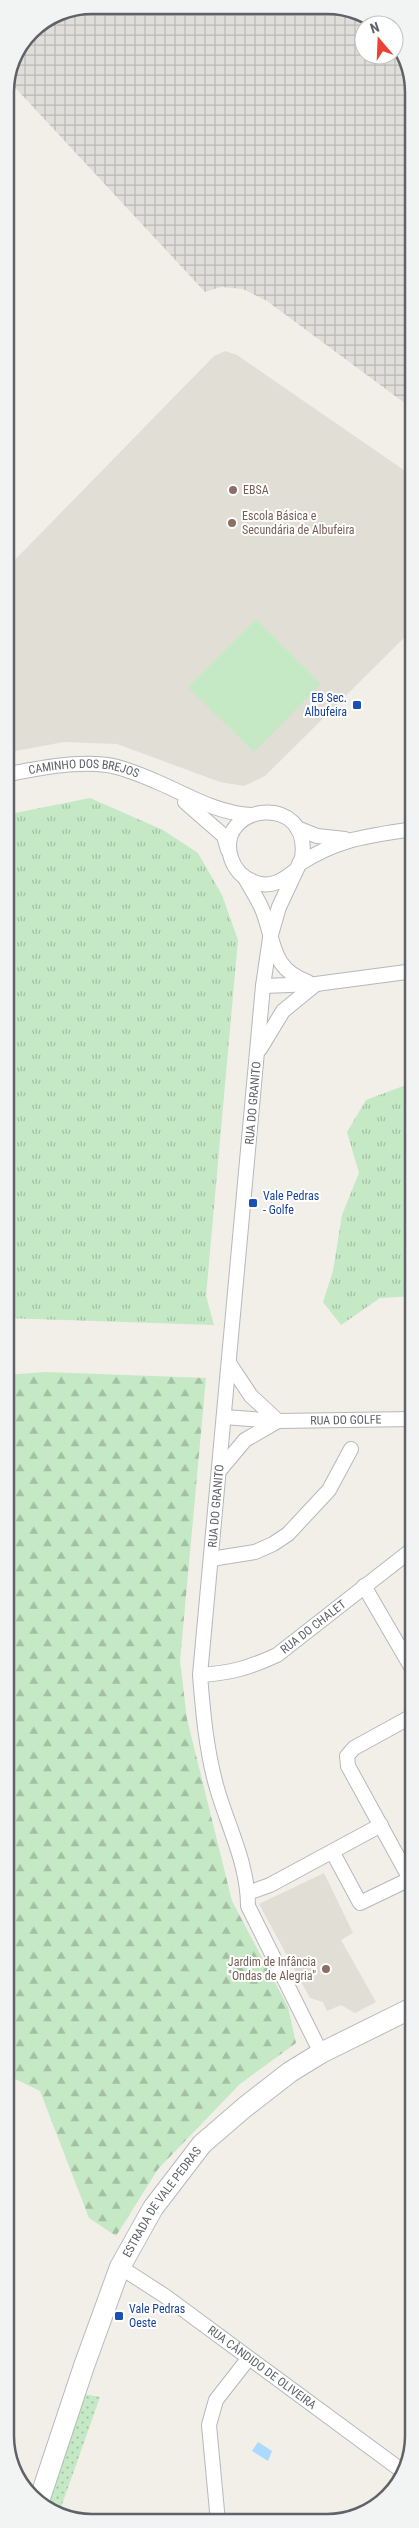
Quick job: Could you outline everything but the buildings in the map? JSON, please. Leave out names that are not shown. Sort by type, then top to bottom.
[{"type":"main road","name":"ESTRADA DE VALE PEDRAS","points":[[41,2496],[84,2366],[120,2267],[153,2208],[202,2144],[290,2072],[321,2053],[405,2011]]},
{"type":"street","name":"CAMINHO DOS BREJOS","points":[[14,773],[75,764],[108,765],[161,783],[208,805],[236,814],[251,815]]},
{"type":"street","name":"CAMINHO DOS BREJOS","points":[[161,783],[210,822],[224,836],[230,856]]},
{"type":"street","points":[[297,867],[303,850],[302,837],[289,819],[276,813],[264,811],[251,815],[238,825],[232,836],[230,856],[235,867],[245,878],[257,884],[270,885],[282,881],[297,867],[322,850],[348,840],[405,830]]},
{"type":"street","points":[[297,828],[317,836],[348,840]]},
{"type":"street","name":"RUA DO GRANITO","points":[[297,867],[279,906],[270,938],[263,986],[200,1675],[206,1743],[216,1786],[242,1863],[248,1893],[248,1906],[321,2053]]},
{"type":"street","name":"RUA DO GRANITO","points":[[245,878],[265,917],[270,938]]},
{"type":"street","points":[[270,938],[278,958],[291,976],[316,984]]},
{"type":"street","points":[[263,986],[316,984],[405,972]]},
{"type":"street","points":[[257,1056],[283,1011],[316,984]]},
{"type":"street","points":[[229,1362],[252,1396],[278,1421]]},
{"type":"street","name":"RUA DO GOLFE","points":[[224,1417],[278,1421],[405,1419]]},
{"type":"street","name":"RUA DO GOLFE","points":[[219,1471],[245,1440],[278,1421]]},
{"type":"street","points":[[211,1559],[255,1552],[273,1544],[288,1534],[330,1490],[351,1449]]},
{"type":"street","name":"RUA DO CHALET","points":[[200,1675],[229,1673],[254,1666],[277,1655],[405,1555]]},
{"type":"street","points":[[364,1586],[405,1657]]},
{"type":"street","points":[[405,1720],[354,1748],[348,1756],[348,1766],[405,1868]]},
{"type":"street","points":[[248,1893],[270,1886],[381,1826]]},
{"type":"street","points":[[333,1853],[360,1903],[405,1883]]},
{"type":"street","name":"RUA CÂNDIDO DE OLIVEIRA","points":[[120,2267],[165,2296],[398,2468]]},
{"type":"street","points":[[217,2514],[209,2425],[216,2400],[248,2359]]},
{"type":"shaded area","points":[[92,14],[337,14],[354,19],[354,65],[400,65],[405,87],[405,403],[267,301],[243,289],[221,287],[205,292],[14,87],[15,77],[20,62],[27,49],[49,27],[77,15]]},
{"type":"shaded area","name":"Escola Básica e Secundária de Albufeira","points":[[225,351],[237,355],[405,471],[405,637],[265,776],[244,786],[220,782],[117,744],[64,742],[14,751],[14,561],[214,356]]},
{"type":"shaded area","name":"Jardim de Infância \"Ondas de Alegria\"","points":[[324,1873],[353,1933],[341,1940],[376,2002],[355,2013],[341,2005],[327,2011],[323,2002],[310,1998],[259,1904]]},
{"type":"green space","points":[[256,619],[321,684],[254,752],[188,687]]},
{"type":"green space","points":[[90,798],[163,830],[198,853],[222,895],[238,940],[206,1296],[214,1325],[14,1318],[14,813]]},
{"type":"green space","points":[[405,1085],[405,1297],[380,1298],[341,1325],[323,1302],[333,1271],[342,1215],[359,1173],[347,1132],[366,1100]]},
{"type":"green space","points":[[45,1372],[206,1378],[180,1661],[187,1719],[232,1901],[288,2007],[296,2043],[240,2084],[158,2169],[116,2236],[89,2218],[40,2091],[14,2078],[14,1374]]},
{"type":"green space","points":[[83,2394],[100,2397],[61,2508],[48,2500]]},
{"type":"water","points":[[258,2442],[272,2451],[268,2461],[252,2451]]},
{"type":"place","name":"EBSA","points":[[233,490]]},
{"type":"place","name":"Escola Básica e Secundária de Albufeira","points":[[232,523]]},
{"type":"place","name":"EB Sec. Albufeira","points":[[357,705]]},
{"type":"place","name":"Vale Pedras - Golfe","points":[[253,1203]]},
{"type":"place","name":"Jardim de Infância \"Ondas de Alegria\"","points":[[326,1969]]},
{"type":"place","name":"Vale Pedras Oeste","points":[[119,2316]]}]
